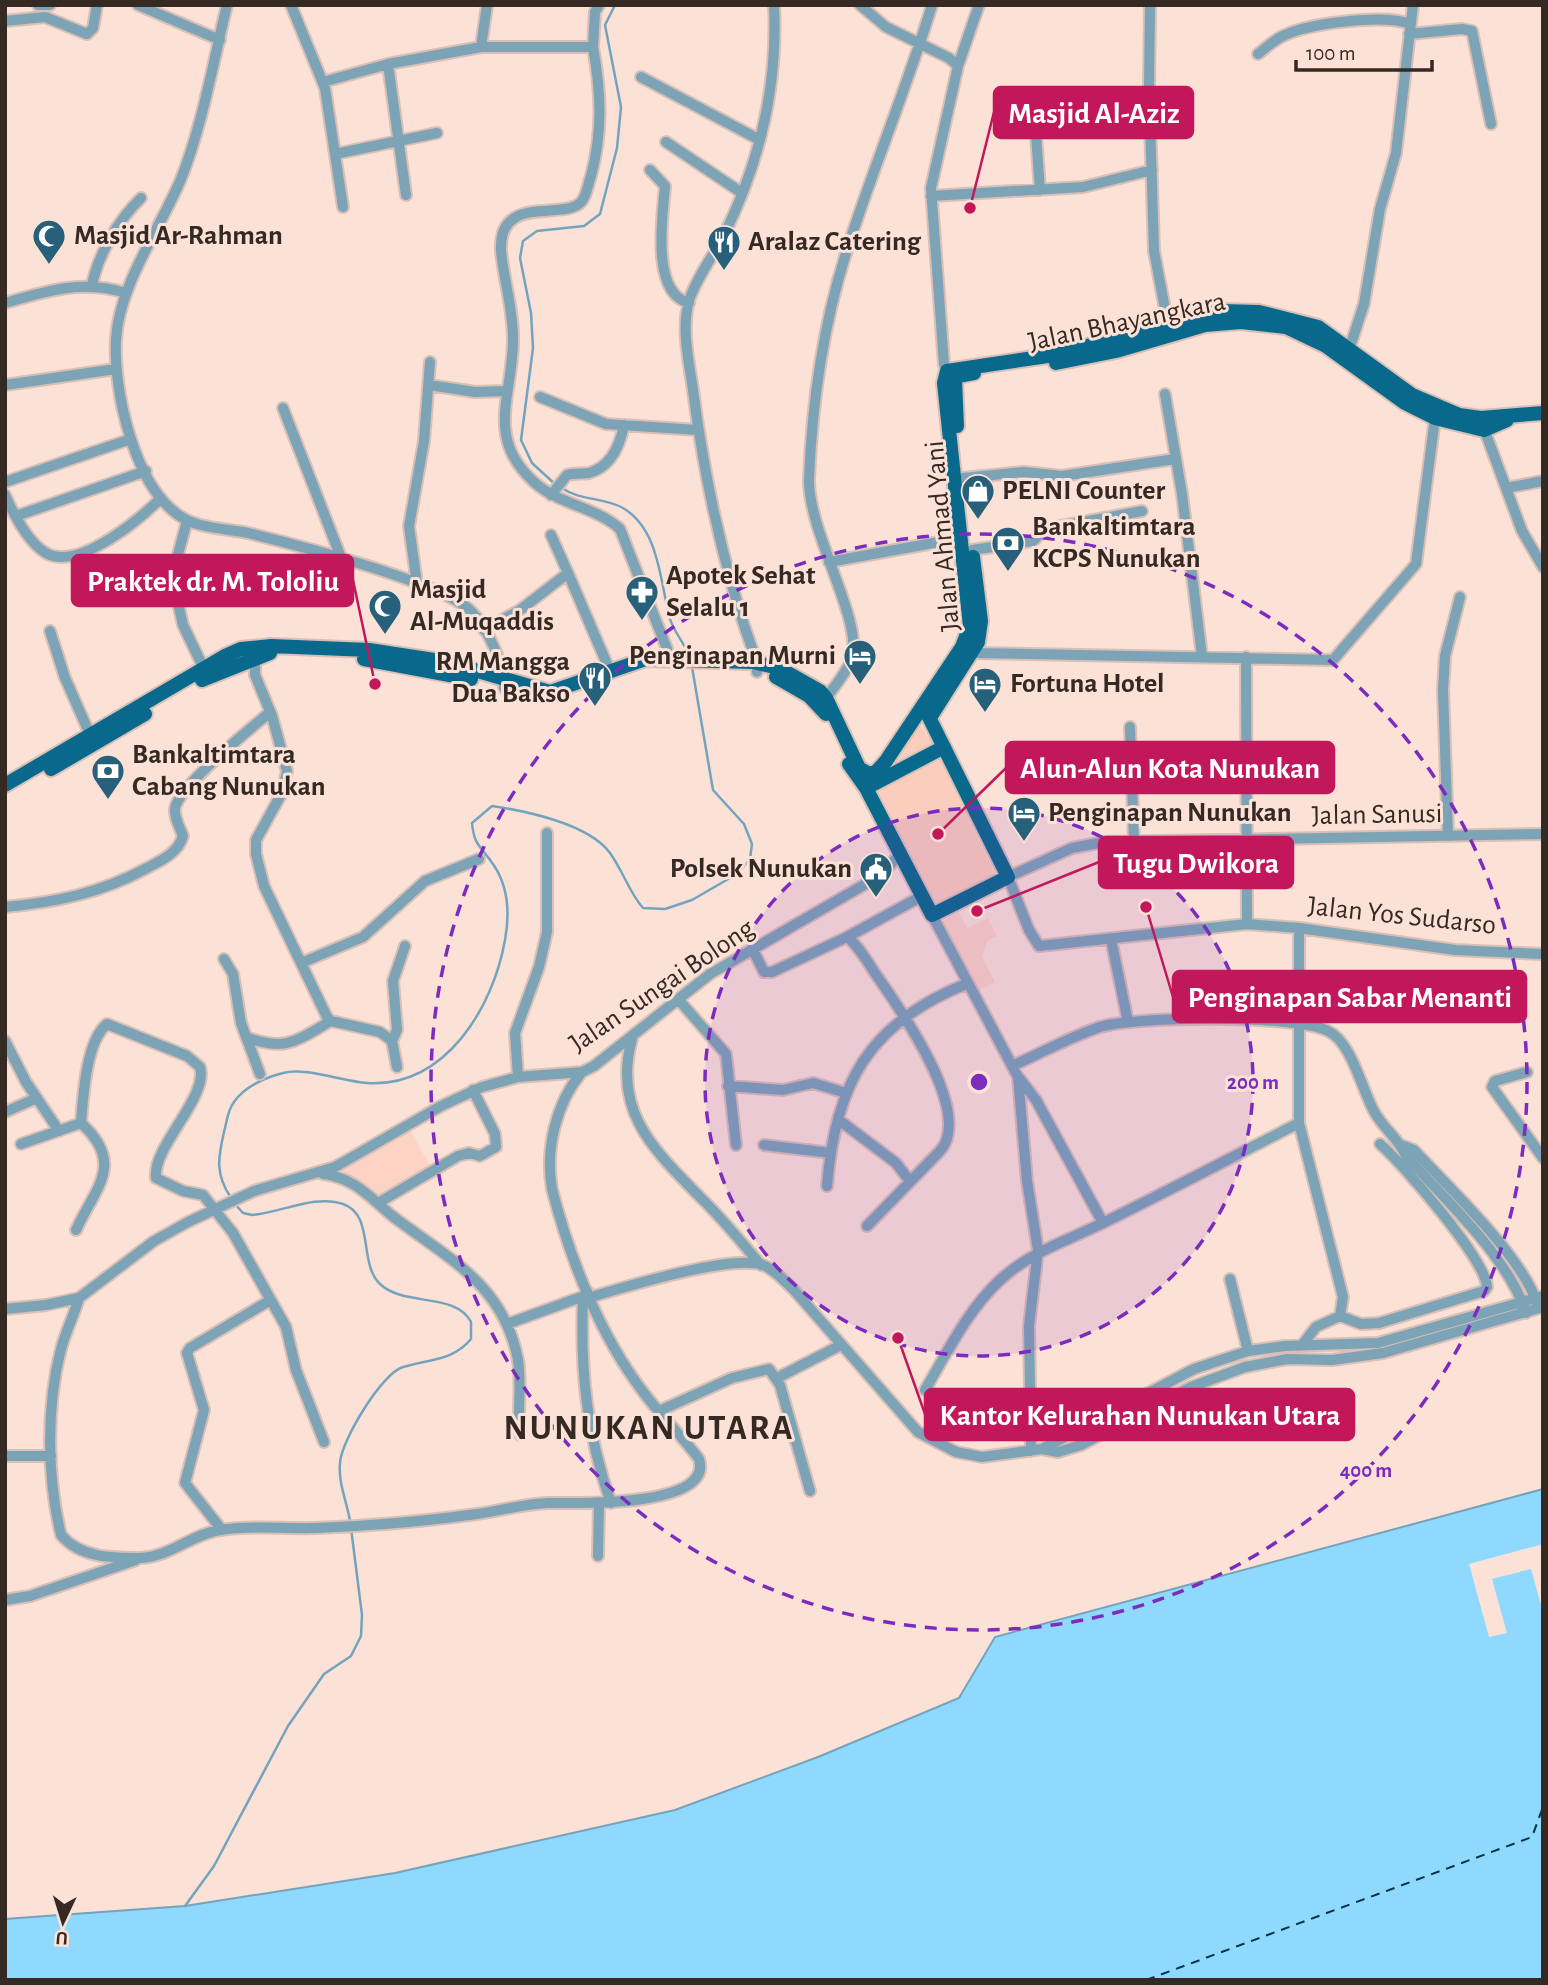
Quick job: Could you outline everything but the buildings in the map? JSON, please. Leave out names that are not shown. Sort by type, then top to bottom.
[{"type":"main road","name":"Jalan Bhayangkara","points":[[951,375],[1083,359],[1220,311],[1259,312],[1318,327],[1412,395],[1443,410],[1483,424]]},
{"type":"main road","name":"Jalan Bhayangkara","points":[[1168,328],[1222,322],[1286,327],[1326,346],[1405,404],[1435,418],[1483,424]]},
{"type":"main road","name":"Jalan Ahmad Yani","points":[[927,711],[962,648],[970,626],[961,538],[951,375]]},
{"type":"main road","points":[[1483,424],[1543,413]]},
{"type":"main road","name":"Jalan Ahmad Yani","points":[[927,711],[974,653],[981,621],[963,478],[955,448]]},
{"type":"main road","points":[[5,794],[235,651],[281,646],[421,656],[555,700],[585,692],[639,668],[676,662]]},
{"type":"main road","points":[[5,785],[205,679],[255,657],[275,653],[365,659],[554,692],[637,661],[779,668],[811,685],[826,698],[859,768],[869,774],[876,772],[927,711],[1008,877],[932,915],[866,788],[850,767],[819,703],[757,667]]},
{"type":"main road","points":[[866,788],[944,747]]},
{"type":"street","points":[[38,5],[50,5]]},
{"type":"street","points":[[5,21],[45,18],[87,34],[93,28],[97,5]]},
{"type":"street","points":[[138,5],[220,40]]},
{"type":"street","points":[[227,5],[220,40],[180,180],[126,293],[117,325],[116,369],[119,395],[131,439],[161,498],[174,512],[187,520],[342,560],[417,584],[462,605],[484,630],[504,683]]},
{"type":"street","points":[[291,5],[323,82],[342,207]]},
{"type":"street","points":[[481,47],[487,5]]},
{"type":"street","points":[[599,5],[595,12],[593,47],[601,96],[601,123],[594,165],[583,198],[574,206],[527,213],[509,223],[502,236],[501,251],[513,343],[505,391],[504,434],[507,446],[531,479],[552,495],[600,515],[620,529],[676,662]]},
{"type":"street","points":[[757,667],[729,577],[698,430],[688,352],[689,303],[742,193],[760,140],[770,90],[774,5]]},
{"type":"street","points":[[860,5],[880,23],[949,58],[958,66]]},
{"type":"street","points":[[826,698],[846,669],[853,650],[851,629],[813,517],[809,484],[813,426],[823,357],[847,248],[932,5]]},
{"type":"street","points":[[951,375],[931,196],[932,178],[958,66],[979,5]]},
{"type":"street","points":[[1150,5],[1154,251],[1168,328]]},
{"type":"street","points":[[1349,350],[1364,304],[1380,209],[1396,153],[1413,5]]},
{"type":"street","points":[[1258,54],[1284,36],[1301,30],[1381,19],[1410,29],[1472,31],[1491,124]]},
{"type":"street","points":[[323,82],[388,64],[481,47],[593,47]]},
{"type":"street","points":[[388,64],[406,195]]},
{"type":"street","points":[[641,78],[760,140]]},
{"type":"street","points":[[1035,122],[1041,190]]},
{"type":"street","points":[[335,155],[437,133]]},
{"type":"street","points":[[666,142],[742,193]]},
{"type":"street","points":[[650,170],[666,186],[660,233],[669,287],[679,298],[689,303]]},
{"type":"street","points":[[931,196],[1097,185],[1152,170]]},
{"type":"street","points":[[92,285],[95,271],[114,232],[141,198]]},
{"type":"street","points":[[5,303],[63,287],[92,285],[126,293]]},
{"type":"street","points":[[417,584],[409,526],[424,441],[430,362]]},
{"type":"street","points":[[5,385],[116,369]]},
{"type":"street","points":[[429,385],[474,392],[505,391]]},
{"type":"street","points":[[1165,394],[1202,656]]},
{"type":"street","points":[[540,397],[601,423],[698,430]]},
{"type":"street","points":[[283,408],[342,560]]},
{"type":"street","points":[[974,653],[1333,660],[1413,570],[1435,418]]},
{"type":"street","points":[[1483,424],[1522,531],[1543,568]]},
{"type":"street","points":[[552,495],[566,476],[591,472],[603,466],[618,449],[625,425]]},
{"type":"street","points":[[5,482],[131,439]]},
{"type":"street","points":[[963,478],[1013,472],[1062,476],[1175,459]]},
{"type":"street","points":[[16,516],[146,471]]},
{"type":"street","points":[[1506,488],[1543,481]]},
{"type":"street","points":[[5,495],[16,516],[41,550],[52,556],[64,556],[104,543],[124,532],[161,498]]},
{"type":"street","points":[[972,550],[1033,541],[1045,529],[1142,512]]},
{"type":"street","points":[[187,520],[172,577],[183,625],[204,669]]},
{"type":"street","points":[[551,535],[610,671]]},
{"type":"street","points":[[829,562],[961,538]]},
{"type":"street","points":[[484,630],[520,610],[568,573]]},
{"type":"street","points":[[1448,836],[1443,690],[1445,656],[1460,597]]},
{"type":"street","points":[[50,631],[93,740]]},
{"type":"street","points":[[255,657],[255,675],[285,761],[286,782],[256,840],[256,854],[264,886],[321,1008],[331,1021]]},
{"type":"street","points":[[1246,657],[1247,924]]},
{"type":"street","points":[[5,907],[71,899],[116,885],[163,860],[177,849],[183,836],[176,816],[177,802],[231,743],[270,712]]},
{"type":"street","points":[[1130,727],[1134,842]]},
{"type":"street","points":[[518,1077],[515,1033],[539,967],[547,932],[547,833]]},
{"type":"street","name":"Jalan Sanusi","points":[[1008,877],[1083,845],[1543,834]]},
{"type":"street","name":"Jalan Sungai Bolong","points":[[881,875],[900,854]]},
{"type":"street","points":[[301,963],[363,937],[425,881],[479,859]]},
{"type":"street","name":"Jalan Sungai Bolong","points":[[5,1309],[46,1306],[79,1298],[154,1241],[245,1195],[321,1174],[473,1090],[518,1077],[582,1072],[632,1039],[678,999],[752,948],[881,875],[908,868]]},
{"type":"street","name":"Jalan Yos Sudarso","points":[[1008,877],[1029,930],[1039,946],[1247,924],[1299,928],[1455,950],[1543,954]]},
{"type":"street","points":[[752,948],[764,972],[772,972],[922,896]]},
{"type":"street","points":[[932,915],[966,984],[1018,1077],[1036,1100],[1102,1223]]},
{"type":"street","points":[[1299,928],[1299,1123],[1343,1297],[1339,1316]]},
{"type":"street","points":[[847,936],[905,1017],[932,1065],[949,1130],[944,1146],[866,1226]]},
{"type":"street","points":[[1111,939],[1128,1022]]},
{"type":"street","points":[[397,1067],[392,1041],[397,1030],[393,981],[405,946]]},
{"type":"street","points":[[224,958],[233,974],[246,1037],[260,1074]]},
{"type":"street","points":[[827,1186],[839,1120],[857,1067],[920,1005],[966,984]]},
{"type":"street","points":[[678,999],[726,1054],[736,1145]]},
{"type":"street","points":[[246,1037],[268,1045],[281,1045],[331,1021],[380,1032],[392,1041]]},
{"type":"street","points":[[1012,1066],[1100,1027],[1128,1022],[1298,1022],[1329,1031],[1338,1038],[1376,1114],[1401,1144],[1406,1156],[1486,1247],[1522,1300],[1526,1313]]},
{"type":"street","points":[[76,1230],[101,1187],[105,1160],[81,1123],[87,1069],[100,1032],[107,1024],[187,1056],[200,1067],[201,1076],[187,1111],[159,1160],[155,1176],[183,1191],[203,1195],[221,1206],[269,1301],[286,1327],[296,1370],[324,1442]]},
{"type":"street","points":[[632,1039],[628,1069],[630,1098],[636,1122],[665,1162],[761,1265],[778,1274],[793,1289],[903,1418],[940,1446],[982,1457],[1037,1450],[1058,1452],[1081,1445],[1221,1375],[1287,1359],[1332,1360],[1383,1353],[1541,1308],[1539,1296],[1484,1226],[1414,1150],[1401,1144]]},
{"type":"street","points":[[5,1041],[26,1082],[59,1131]]},
{"type":"street","points":[[5,1600],[30,1596],[170,1551],[204,1534],[222,1530],[440,1520],[547,1503],[598,1505],[685,1489],[698,1477],[701,1469],[699,1459],[631,1375],[587,1294],[556,1206],[549,1173],[551,1144],[562,1106],[582,1072]]},
{"type":"street","points":[[1527,1072],[1495,1082],[1492,1087],[1538,1142],[1543,1158]]},
{"type":"street","points":[[1018,1077],[1027,1181],[1038,1250],[1029,1316],[1037,1450]]},
{"type":"street","points":[[728,1086],[783,1090],[813,1083],[846,1093]]},
{"type":"street","points":[[378,1203],[458,1156],[470,1153],[480,1156],[496,1147],[495,1134],[473,1090]]},
{"type":"street","points":[[5,1112],[37,1097]]},
{"type":"street","points":[[839,1120],[896,1163],[909,1180]]},
{"type":"street","points":[[21,1144],[81,1123]]},
{"type":"street","points":[[925,1390],[967,1318],[997,1283],[1038,1250],[1102,1223],[1299,1123]]},
{"type":"street","points":[[1302,1345],[1316,1327],[1339,1316],[1361,1324],[1379,1323],[1484,1291],[1487,1287],[1479,1265],[1450,1226],[1399,1161],[1380,1144]]},
{"type":"street","points":[[764,1145],[831,1153]]},
{"type":"street","points":[[321,1174],[349,1181],[468,1270],[507,1324],[519,1364],[520,1435]]},
{"type":"street","points":[[507,1324],[587,1294],[705,1269],[761,1265]]},
{"type":"street","points":[[1230,1279],[1248,1352]]},
{"type":"street","points":[[587,1294],[582,1334],[582,1378],[588,1425],[611,1503]]},
{"type":"street","points":[[1037,1450],[1194,1369],[1248,1352],[1285,1346],[1378,1343],[1539,1296]]},
{"type":"street","points":[[79,1298],[57,1368],[51,1456],[52,1487],[64,1539],[82,1551],[143,1558]]},
{"type":"street","points":[[222,1530],[185,1483],[204,1410],[187,1353],[190,1348],[269,1301]]},
{"type":"street","points":[[582,1334],[606,1328]]},
{"type":"street","points":[[777,1378],[841,1345]]},
{"type":"street","points":[[1285,1346],[1287,1359]]},
{"type":"street","points":[[659,1411],[695,1393],[769,1368],[777,1378],[810,1490]]},
{"type":"street","points":[[1161,1386],[1168,1400]]},
{"type":"street","points":[[5,1456],[51,1456]]},
{"type":"street","points":[[598,1505],[598,1556]]},
{"type":"shaded area","points":[[920,724],[932,743],[889,766]]},
{"type":"shaded area","points":[[940,760],[997,877],[935,907],[878,790]]},
{"type":"shaded area","points":[[958,911],[967,928],[988,918],[997,936],[987,941],[982,957],[995,982],[976,992],[941,922]]},
{"type":"shaded area","points":[[409,1128],[432,1169],[377,1200],[332,1172]]},
{"type":"water","points":[[1543,1489],[1543,1980],[5,1980],[5,1919],[185,1906],[395,1873],[675,1810],[818,1757],[959,1698],[995,1637]]},
{"type":"pier","points":[[1543,1544],[1543,1612],[1531,1569],[1492,1579],[1507,1633],[1489,1637],[1469,1564]]},
{"type":"waterway","points":[[556,485],[532,463],[521,440],[533,348],[531,313],[520,258],[523,241],[537,231],[584,226],[600,214],[617,148],[621,107],[605,25],[615,5]]},
{"type":"waterway","points":[[562,488],[576,495],[623,508],[645,530],[657,558],[670,619],[690,657]]},
{"type":"waterway","points":[[231,1198],[220,1173],[220,1150],[230,1109],[249,1087],[270,1077],[292,1072],[367,1083],[395,1081],[420,1072],[442,1058],[461,1039],[477,1016],[499,966],[507,920],[507,900],[502,882],[476,841],[473,831],[472,823],[492,806],[556,820],[587,834],[610,853],[643,908],[665,909],[692,900],[737,874],[750,859],[752,844],[744,824],[713,790],[692,667]]},
{"type":"waterway","points":[[234,1203],[243,1213],[252,1215],[321,1201],[343,1204],[359,1218],[369,1264],[380,1284],[402,1295],[454,1307],[464,1313],[471,1322],[471,1339],[464,1346],[440,1358],[403,1367],[394,1372],[364,1409],[347,1440],[340,1463],[341,1485],[350,1521]]},
{"type":"waterway","points":[[185,1906],[214,1866],[288,1726],[324,1674],[351,1656],[361,1636],[362,1615],[351,1528]]},
{"type":"ferry route","points":[[1146,1980],[1532,1837],[1543,1807]]},
{"type":"place","name":"Masjid Al-Aziz","points":[[970,208]]},
{"type":"place","name":"Masjid Ar-Rahman","points":[[49,266]]},
{"type":"place","name":"Aralaz Catering","points":[[724,272]]},
{"type":"place","name":"PELNI Counter","points":[[978,521]]},
{"type":"place","name":"Bankaltimtara KCPS Nunukan","points":[[1008,573]]},
{"type":"place","name":"Apotek Sehat Selalu 1","points":[[642,622]]},
{"type":"place","name":"Masjid Al-Muqaddis","points":[[385,636]]},
{"type":"place","name":"Praktek dr. M. Tololiu","points":[[375,684]]},
{"type":"place","name":"Penginapan Murni","points":[[860,686]]},
{"type":"place","name":"RM Mangga Dua Bakso","points":[[595,708]]},
{"type":"place","name":"Fortuna Hotel","points":[[985,714]]},
{"type":"place","name":"Bankaltimtara Cabang Nunukan","points":[[108,801]]},
{"type":"place","name":"Alun-Alun Kota Nunukan","points":[[938,834]]},
{"type":"place","name":"Penginapan Nunukan","points":[[1024,843]]},
{"type":"place","name":"Polsek Nunukan","points":[[876,899]]},
{"type":"place","name":"Penginapan Sabar Menanti","points":[[1146,907]]},
{"type":"place","name":"Tugu Dwikora","points":[[977,911]]},
{"type":"place","name":"Kantor Kelurahan Nunukan Utara","points":[[898,1338]]},
{"type":"district","name":"NUNUKAN UTARA","points":[[649,1428]]}]
